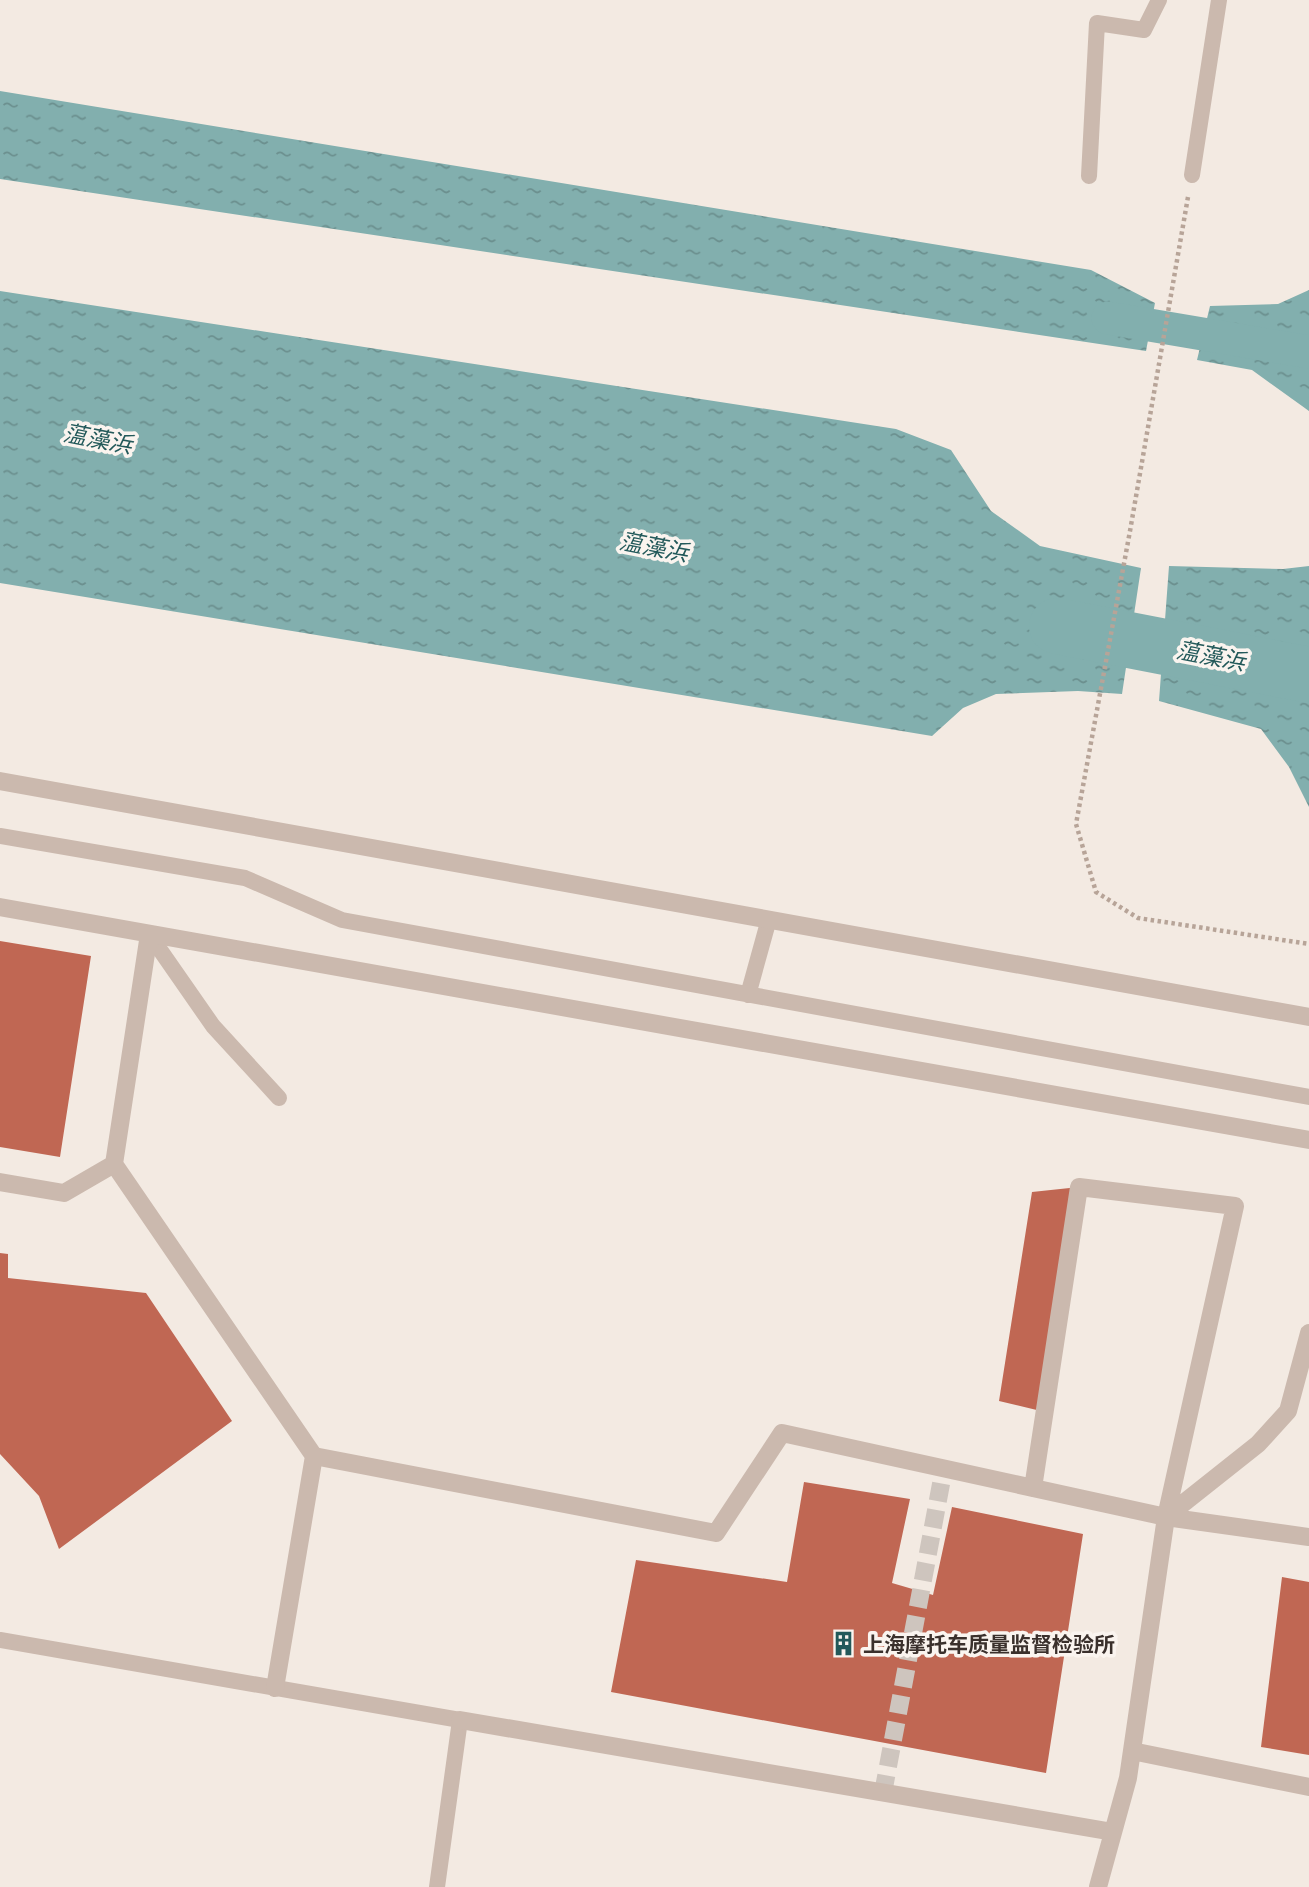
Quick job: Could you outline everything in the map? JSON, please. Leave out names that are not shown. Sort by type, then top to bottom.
[{"type":"street","points":[[0,781],[1309,1017]]},
{"type":"street","points":[[0,907],[1309,1140]]},
{"type":"street","points":[[149,934],[114,1164],[314,1456],[275,1688]]},
{"type":"street","points":[[0,1182],[64,1193],[114,1164]]},
{"type":"street","points":[[1033,1488],[1079,1187],[1235,1206],[1166,1517],[1128,1778],[1098,1887]]},
{"type":"street","points":[[1166,1517],[1258,1444],[1289,1411],[1309,1333]]},
{"type":"street","points":[[314,1456],[716,1534],[782,1433],[1166,1517],[1309,1537]]},
{"type":"street","points":[[460,1720],[1113,1832]]},
{"type":"street","points":[[1132,1751],[1309,1787]]},
{"type":"lane","points":[[1089,176],[1097,23],[1144,30],[1159,0]]},
{"type":"lane","points":[[1192,175],[1219,0]]},
{"type":"lane","points":[[0,836],[245,878],[342,920],[1309,1097]]},
{"type":"lane","points":[[748,995],[769,919]]},
{"type":"lane","points":[[149,934],[213,1026],[279,1098]]},
{"type":"lane","points":[[0,1640],[460,1720],[437,1887]]},
{"type":"path","points":[[1192,175],[1076,824],[1096,892],[1138,918],[1309,944]]},
{"type":"water","points":[[0,91],[1091,270],[1155,303],[1146,351],[0,179]]},
{"type":"water","points":[[1309,290],[1309,411],[1252,370],[1197,360],[1210,306],[1278,304]]},
{"type":"water","points":[[0,291],[896,429],[951,450],[991,511],[1040,546],[1141,568],[1122,694],[1078,691],[996,694],[963,708],[932,736],[0,583]]},
{"type":"water","points":[[1169,566],[1283,569],[1309,566],[1309,807],[1289,767],[1261,729],[1159,701]]},
{"type":"building","points":[[0,941],[91,956],[60,1157],[0,1147]]},
{"type":"building","points":[[1079,1187],[1045,1412],[999,1401],[1032,1192]]},
{"type":"building","points":[[0,1253],[8,1254],[8,1278],[146,1293],[232,1421],[59,1549],[39,1496],[0,1454]]},
{"type":"building","name":"上海摩托车质量监督检验所","points":[[804,1482],[910,1499],[892,1583],[933,1595],[952,1507],[1083,1534],[1046,1773],[611,1692],[636,1560],[787,1582]]},
{"type":"building","points":[[1282,1577],[1309,1582],[1309,1755],[1261,1747]]},
{"type":"waterway","points":[[1108,318],[1309,352]]},
{"type":"waterway","name":"蕰藻浜","points":[[1057,626],[1309,675]]},
{"type":"tunnel","points":[[883,1793],[944,1468]]},
{"type":"place","name":"上海摩托车质量监督检验所","points":[[843,1644]]}]
